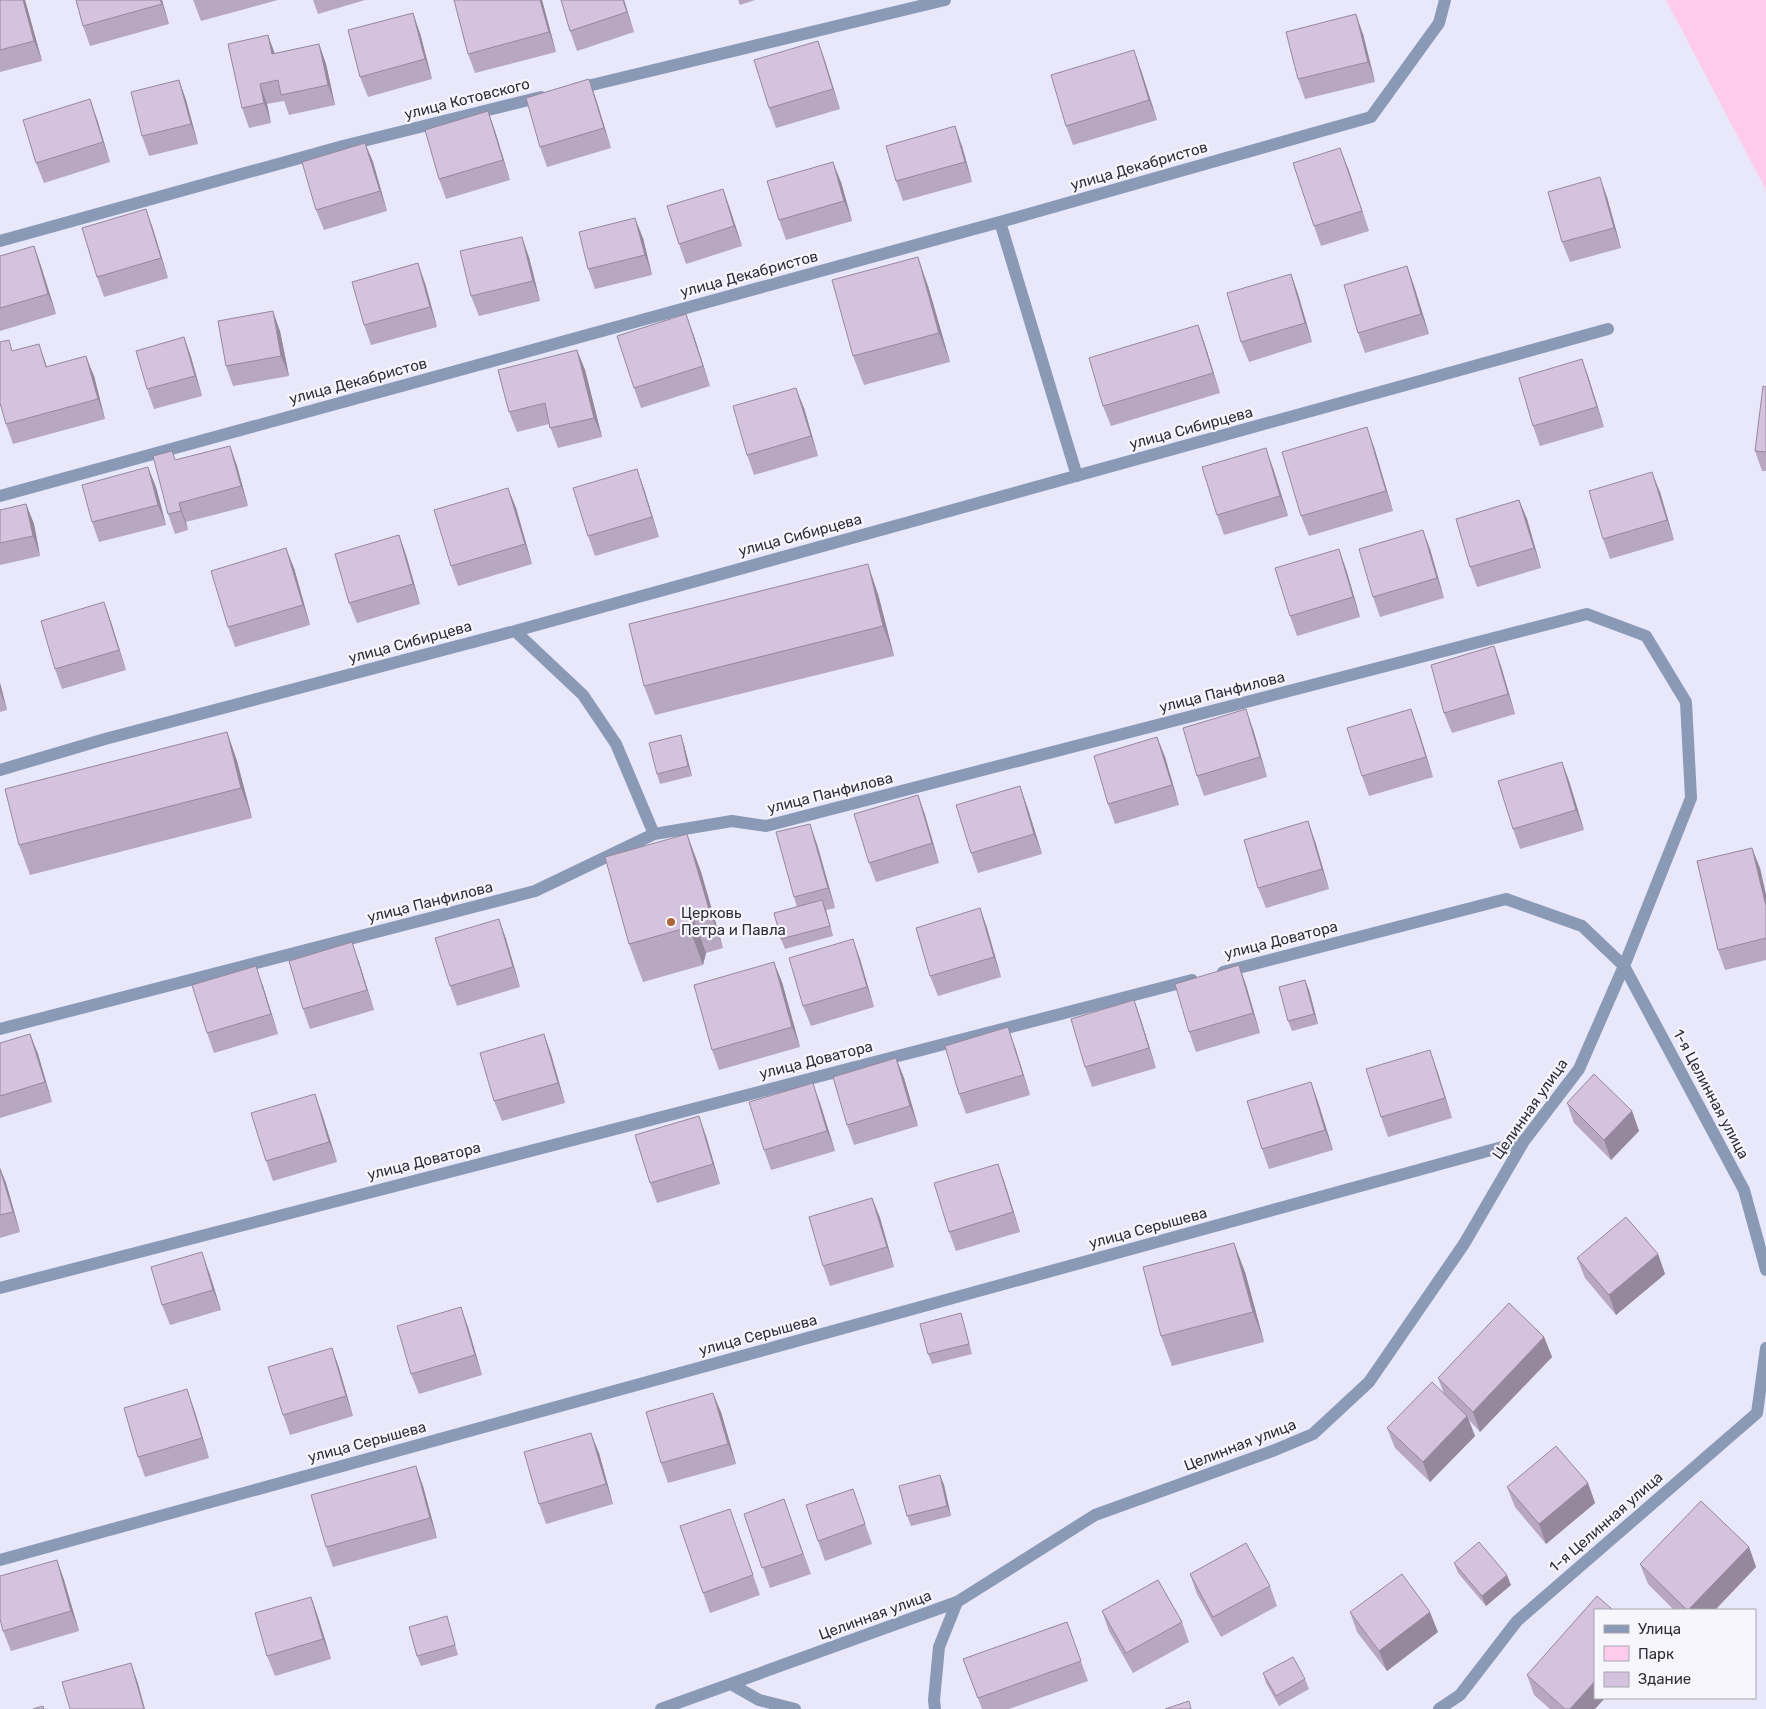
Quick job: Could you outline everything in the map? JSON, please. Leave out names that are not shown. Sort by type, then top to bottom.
[{"type":"street","name":"улица Котовского","points":[[0,242],[343,146],[945,0]]},
{"type":"street","name":"улица Декабристов","points":[[0,496],[1000,222],[1371,118],[1438,24],[1445,0]]},
{"type":"street","points":[[1000,222],[1077,476]]},
{"type":"street","name":"улица Сибирцева","points":[[0,770],[105,739],[515,631],[1608,330]]},
{"type":"street","name":"улица Панфилова","points":[[0,1029],[535,891],[654,834],[732,820],[766,826],[1587,614]]},
{"type":"street","name":"Целинная улица","points":[[661,1709],[957,1602],[1095,1515],[1275,1450],[1313,1434],[1369,1382],[1464,1244],[1524,1141],[1579,1069],[1624,966],[1691,798],[1686,702],[1646,636],[1587,614]]},
{"type":"street","points":[[515,631],[583,695],[611,735],[654,834]]},
{"type":"street","name":"улица Доватора","points":[[0,1288],[1506,899],[1582,926],[1624,966]]},
{"type":"street","name":"1-я Целинная улица","points":[[1624,966],[1744,1190],[1766,1270]]},
{"type":"street","name":"улица Серышева","points":[[0,1560],[1524,1141]]},
{"type":"street","name":"1-я Целинная улица","points":[[1439,1709],[1460,1695],[1517,1621],[1757,1413],[1766,1348]]},
{"type":"street","points":[[935,1709],[934,1700],[939,1647],[957,1602]]},
{"type":"street","points":[[732,1684],[759,1700],[794,1709]]},
{"type":"green space","points":[[1666,0],[1766,0],[1766,190]]},
{"type":"building","points":[[0,0],[23,0],[34,41],[0,50]]},
{"type":"building","points":[[76,0],[160,0],[162,4],[83,26]]},
{"type":"building","points":[[454,0],[540,0],[549,32],[468,54]]},
{"type":"building","points":[[561,0],[623,0],[627,12],[570,31]]},
{"type":"building","points":[[413,13],[425,59],[360,77],[348,30]]},
{"type":"building","points":[[1356,14],[1368,62],[1298,79],[1286,32]]},
{"type":"building","points":[[268,35],[272,54],[319,44],[328,85],[281,95],[278,80],[260,84],[264,103],[242,108],[228,44]]},
{"type":"building","points":[[818,41],[833,89],[769,108],[754,60]]},
{"type":"building","points":[[1134,50],[1149,100],[1066,126],[1051,75]]},
{"type":"building","points":[[589,79],[604,128],[540,147],[526,98]]},
{"type":"building","points":[[179,80],[191,124],[142,136],[131,92]]},
{"type":"building","points":[[90,99],[103,142],[36,163],[23,120]]},
{"type":"building","points":[[488,111],[503,160],[439,179],[425,130]]},
{"type":"building","points":[[955,126],[965,162],[896,181],[886,146]]},
{"type":"building","points":[[365,143],[380,191],[316,210],[302,162]]},
{"type":"building","points":[[1340,148],[1362,211],[1314,226],[1293,163]]},
{"type":"building","points":[[833,162],[844,201],[779,220],[767,181]]},
{"type":"building","points":[[1600,177],[1614,228],[1562,242],[1548,192]]},
{"type":"building","points":[[723,189],[734,226],[679,244],[667,206]]},
{"type":"building","points":[[146,209],[161,258],[97,277],[82,228]]},
{"type":"building","points":[[635,218],[645,255],[588,269],[579,232]]},
{"type":"building","points":[[522,237],[533,281],[471,296],[460,251]]},
{"type":"building","points":[[34,246],[48,294],[0,308],[0,256]]},
{"type":"building","points":[[918,257],[939,333],[853,356],[832,280]]},
{"type":"building","points":[[418,263],[430,307],[364,325],[352,282]]},
{"type":"building","points":[[1407,266],[1421,314],[1358,333],[1344,285]]},
{"type":"building","points":[[1291,274],[1305,323],[1241,342],[1227,293]]},
{"type":"building","points":[[273,311],[281,356],[226,366],[218,321]]},
{"type":"building","points":[[686,314],[703,366],[634,388],[617,336]]},
{"type":"building","points":[[1198,325],[1213,373],[1103,406],[1089,358]]},
{"type":"building","points":[[184,337],[195,376],[147,389],[136,351]]},
{"type":"building","points":[[9,340],[12,351],[39,344],[46,367],[86,356],[98,399],[6,424],[0,403],[0,342]]},
{"type":"building","points":[[577,350],[594,418],[550,428],[545,403],[509,412],[498,370]]},
{"type":"building","points":[[1582,359],[1597,407],[1533,426],[1519,378]]},
{"type":"building","points":[[1763,386],[1766,387],[1766,452],[1755,451]]},
{"type":"building","points":[[796,388],[811,436],[747,455],[733,406]]},
{"type":"building","points":[[1367,427],[1386,491],[1301,516],[1282,452]]},
{"type":"building","points":[[230,446],[241,486],[179,503],[181,511],[168,514],[153,456],[172,451],[175,460]]},
{"type":"building","points":[[1266,448],[1280,496],[1217,515],[1202,467]]},
{"type":"building","points":[[148,467],[158,505],[92,522],[82,485]]},
{"type":"building","points":[[637,469],[652,517],[588,536],[573,488]]},
{"type":"building","points":[[1652,472],[1667,520],[1603,539],[1589,491]]},
{"type":"building","points":[[508,488],[525,544],[451,566],[434,510]]},
{"type":"building","points":[[1519,500],[1534,548],[1470,567],[1456,519]]},
{"type":"building","points":[[26,504],[33,536],[0,543],[0,510]]},
{"type":"building","points":[[1423,530],[1437,578],[1373,597],[1359,549]]},
{"type":"building","points":[[399,535],[413,584],[349,603],[335,554]]},
{"type":"building","points":[[286,548],[303,605],[228,627],[211,571]]},
{"type":"building","points":[[1339,549],[1353,597],[1290,616],[1275,568]]},
{"type":"building","points":[[868,564],[883,626],[644,686],[629,624]]},
{"type":"building","points":[[104,602],[119,650],[55,669],[41,621]]},
{"type":"building","points":[[1494,646],[1508,694],[1444,713],[1431,665]]},
{"type":"building","points":[[1246,709],[1260,757],[1197,776],[1183,728]]},
{"type":"building","points":[[1411,709],[1426,757],[1362,776],[1347,728]]},
{"type":"building","points":[[227,732],[241,788],[19,845],[5,789]]},
{"type":"building","points":[[681,735],[688,766],[657,774],[649,743]]},
{"type":"building","points":[[1157,737],[1172,785],[1108,804],[1094,756]]},
{"type":"building","points":[[1562,762],[1576,810],[1513,829],[1498,781]]},
{"type":"building","points":[[1020,786],[1034,834],[971,853],[956,805]]},
{"type":"building","points":[[918,795],[932,843],[869,863],[854,814]]},
{"type":"building","points":[[1308,821],[1322,869],[1258,888],[1244,840]]},
{"type":"building","points":[[810,824],[828,888],[794,897],[776,832]]},
{"type":"building","points":[[687,834],[709,909],[692,914],[689,927],[629,944],[605,857]]},
{"type":"building","points":[[1752,848],[1766,906],[1766,938],[1718,950],[1697,861]]},
{"type":"building","points":[[822,900],[830,926],[781,939],[774,913]]},
{"type":"building","points":[[980,908],[994,957],[930,976],[916,928]]},
{"type":"building","points":[[499,919],[513,967],[450,986],[435,938]]},
{"type":"building","points":[[853,939],[867,987],[803,1006],[789,958]]},
{"type":"building","points":[[352,942],[367,990],[303,1009],[289,961]]},
{"type":"building","points":[[774,962],[792,1027],[712,1050],[694,985]]},
{"type":"building","points":[[1239,965],[1253,1013],[1189,1032],[1175,984]]},
{"type":"building","points":[[256,966],[271,1014],[207,1033],[192,985]]},
{"type":"building","points":[[1305,980],[1314,1014],[1288,1021],[1279,987]]},
{"type":"building","points":[[1134,1000],[1149,1048],[1085,1067],[1071,1019]]},
{"type":"building","points":[[1008,1027],[1023,1075],[959,1094],[945,1046]]},
{"type":"building","points":[[30,1034],[45,1082],[0,1096],[0,1043]]},
{"type":"building","points":[[544,1034],[558,1083],[494,1101],[480,1053]]},
{"type":"building","points":[[1430,1050],[1445,1098],[1381,1117],[1366,1069]]},
{"type":"building","points":[[896,1058],[910,1106],[847,1125],[833,1077]]},
{"type":"building","points":[[1594,1074],[1632,1111],[1604,1140],[1567,1103]]},
{"type":"building","points":[[1311,1082],[1325,1130],[1262,1149],[1247,1101]]},
{"type":"building","points":[[813,1083],[827,1131],[764,1150],[749,1102]]},
{"type":"building","points":[[315,1094],[329,1142],[266,1161],[251,1113]]},
{"type":"building","points":[[699,1116],[713,1164],[650,1183],[635,1135]]},
{"type":"building","points":[[998,1164],[1013,1212],[949,1232],[934,1183]]},
{"type":"building","points":[[0,1169],[13,1212],[0,1215]]},
{"type":"building","points":[[872,1198],[887,1247],[823,1266],[809,1217]]},
{"type":"building","points":[[1626,1217],[1658,1254],[1609,1295],[1577,1258]]},
{"type":"building","points":[[1234,1243],[1253,1312],[1161,1336],[1143,1267]]},
{"type":"building","points":[[202,1252],[213,1290],[162,1305],[151,1267]]},
{"type":"building","points":[[1509,1303],[1544,1337],[1473,1412],[1438,1378]]},
{"type":"building","points":[[461,1307],[475,1355],[411,1374],[397,1326]]},
{"type":"building","points":[[961,1313],[969,1344],[928,1354],[920,1324]]},
{"type":"building","points":[[332,1348],[346,1396],[283,1415],[268,1367]]},
{"type":"building","points":[[1432,1382],[1467,1416],[1423,1462],[1387,1428]]},
{"type":"building","points":[[187,1389],[202,1438],[138,1457],[124,1408]]},
{"type":"building","points":[[713,1393],[728,1444],[661,1463],[646,1412]]},
{"type":"building","points":[[591,1433],[606,1484],[539,1504],[524,1452]]},
{"type":"building","points":[[1556,1446],[1588,1483],[1539,1524],[1507,1487]]},
{"type":"building","points":[[416,1466],[430,1518],[326,1547],[311,1495]]},
{"type":"building","points":[[940,1475],[947,1506],[907,1516],[899,1486]]},
{"type":"building","points":[[853,1489],[865,1524],[818,1541],[806,1505]]},
{"type":"building","points":[[784,1499],[803,1554],[762,1568],[744,1514]]},
{"type":"building","points":[[1701,1501],[1749,1547],[1689,1609],[1686,1609],[1640,1564]]},
{"type":"building","points":[[730,1509],[753,1575],[703,1593],[680,1526]]},
{"type":"building","points":[[1479,1542],[1507,1575],[1482,1596],[1454,1563]]},
{"type":"building","points":[[1246,1543],[1270,1586],[1213,1617],[1190,1574]]},
{"type":"building","points":[[57,1560],[71,1611],[3,1631],[0,1619],[0,1576]]},
{"type":"building","points":[[1402,1574],[1430,1612],[1379,1651],[1350,1612]]},
{"type":"building","points":[[1158,1580],[1182,1622],[1126,1653],[1102,1611]]},
{"type":"building","points":[[1597,1596],[1612,1609],[1594,1609],[1594,1682],[1570,1709],[1565,1709],[1527,1675]]},
{"type":"building","points":[[311,1597],[323,1639],[267,1656],[255,1613]]},
{"type":"building","points":[[447,1616],[455,1645],[417,1656],[409,1627]]},
{"type":"building","points":[[1067,1622],[1081,1661],[978,1698],[963,1659]]},
{"type":"building","points":[[1293,1657],[1305,1679],[1276,1696],[1263,1673]]},
{"type":"building","points":[[131,1663],[144,1709],[70,1709],[62,1682]]},
{"type":"building","points":[[1189,1701],[1191,1709],[1165,1709]]},
{"type":"building","points":[[43,1706],[44,1709],[33,1709]]},
{"type":"place","name":"Церковь Петра и Павла","points":[[671,922]]}]
